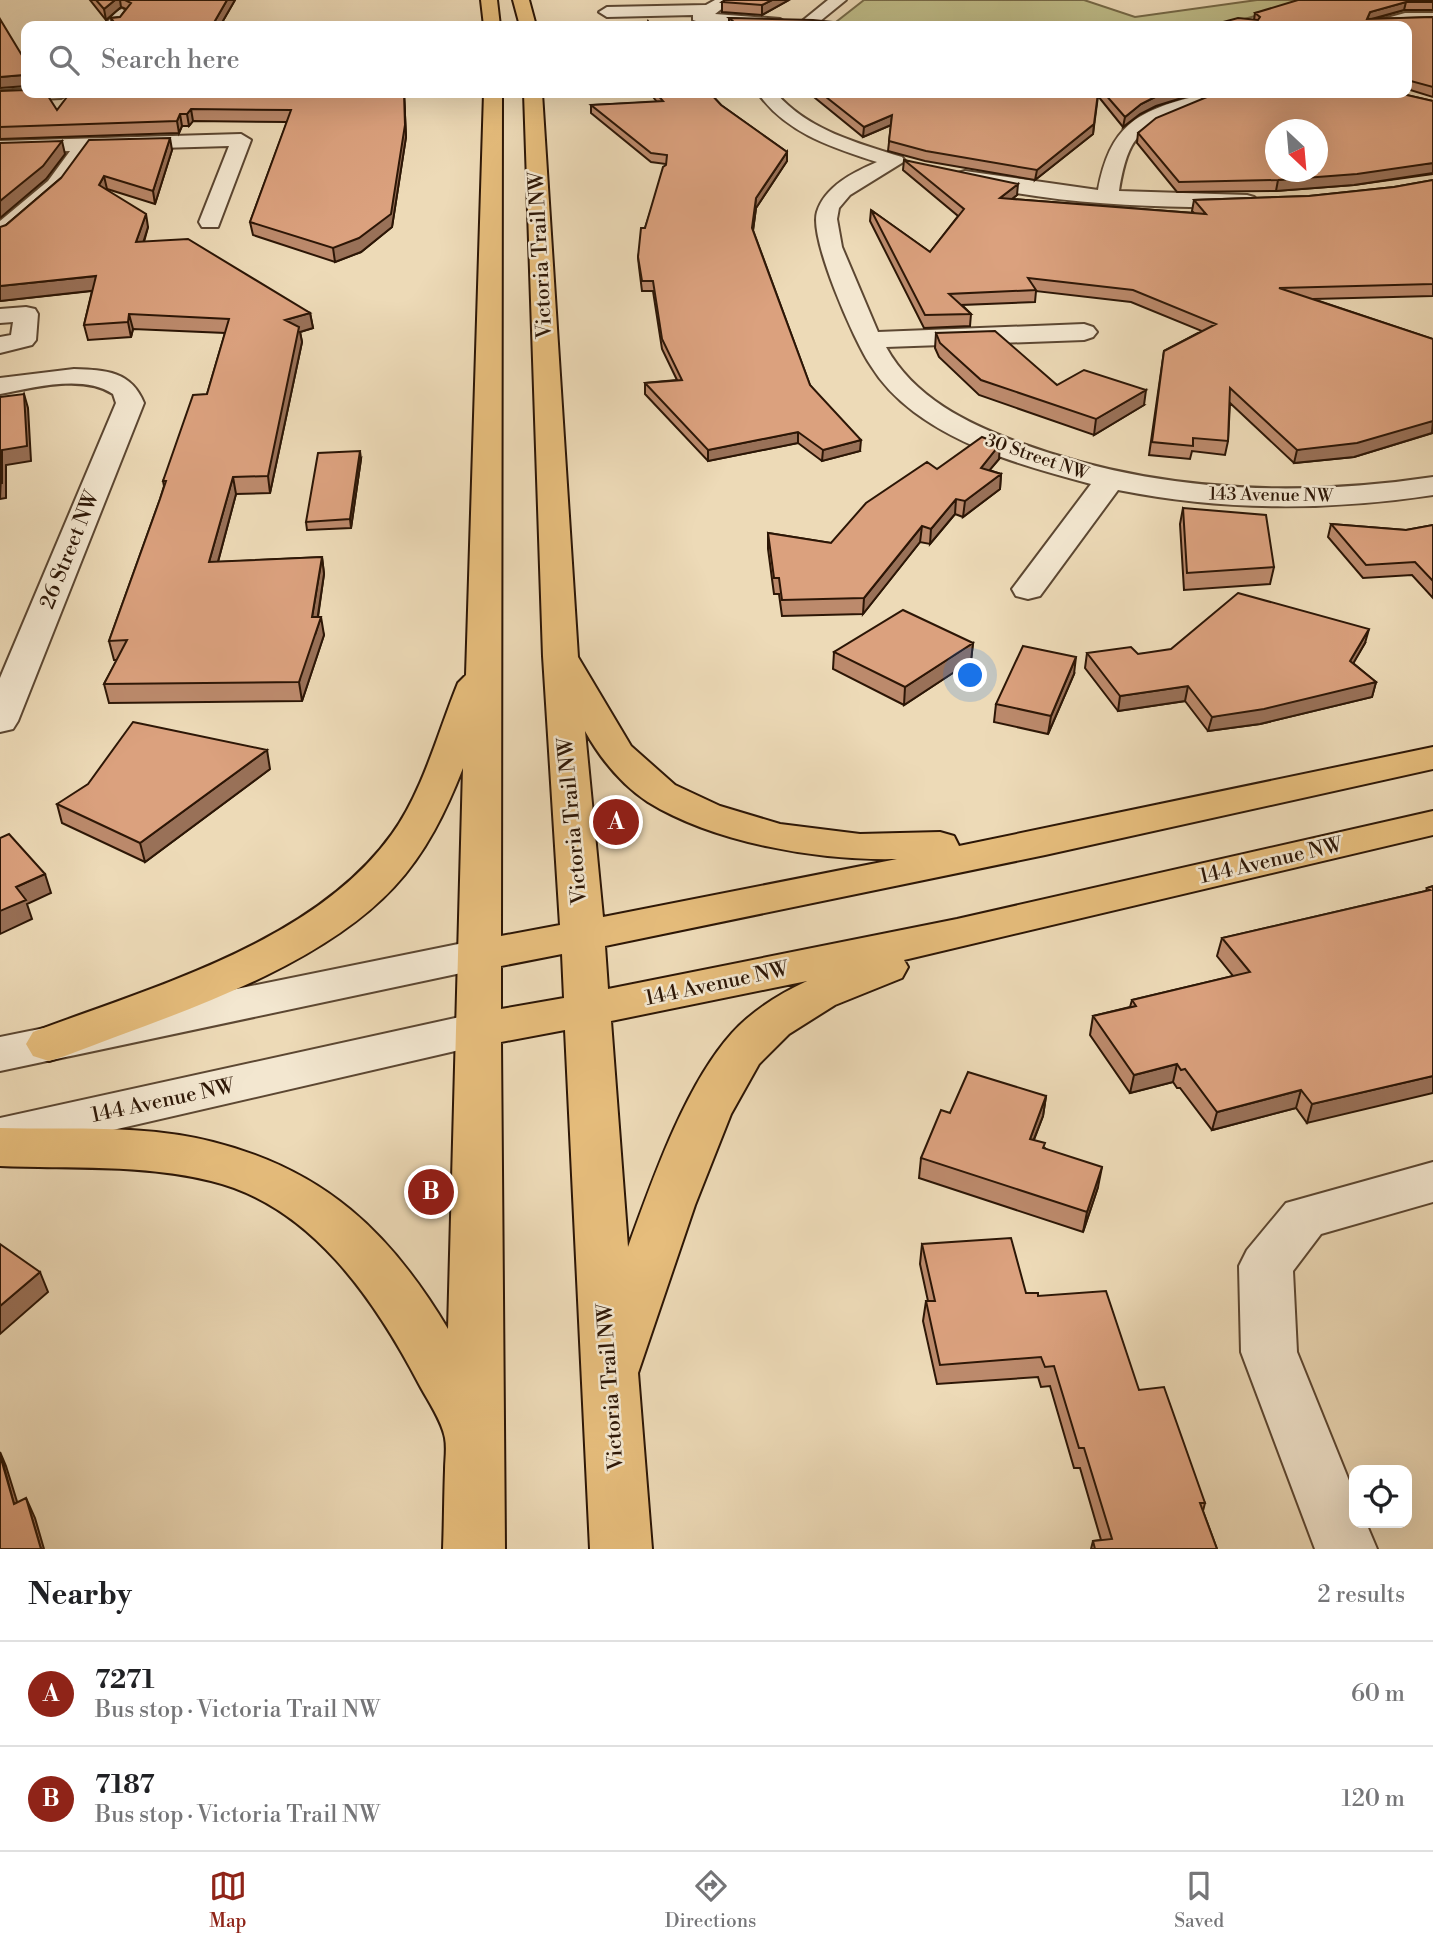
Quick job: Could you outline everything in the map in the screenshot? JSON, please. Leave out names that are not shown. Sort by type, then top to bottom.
[{"type":"main road","points":[[489,0],[491,21]]},
{"type":"main road","points":[[522,0],[527,21]]},
{"type":"main road","points":[[474,1549],[478,955],[493,98]]},
{"type":"main road","name":"Victoria Trail NW","points":[[533,98],[560,656],[582,934],[621,1549]]},
{"type":"main road","points":[[560,656],[616,753],[661,793],[706,815],[777,836],[860,847],[1045,842]]},
{"type":"main road","points":[[49,1044],[225,974],[300,938],[346,908],[385,871],[409,840],[427,804],[485,662]]},
{"type":"main road","points":[[478,955],[1045,842],[1433,758]]},
{"type":"main road","name":"144 Avenue NW","points":[[478,1030],[587,1011],[1046,913],[1433,823]]},
{"type":"main road","points":[[610,1375],[686,1159],[728,1071],[758,1035],[801,1002],[852,978],[1046,913]]},
{"type":"main road","points":[[0,1147],[153,1153],[212,1161],[256,1174],[297,1196],[337,1224],[376,1268],[437,1357],[476,1439]]},
{"type":"street","points":[[725,0],[699,17],[746,21]]},
{"type":"street","points":[[811,21],[838,0]]},
{"type":"street","points":[[607,12],[710,10]]},
{"type":"street","points":[[1394,21],[1405,18],[1433,18]]},
{"type":"street","points":[[0,96],[21,95]]},
{"type":"street","points":[[771,98],[777,106],[807,126],[857,148],[921,167]]},
{"type":"street","points":[[1107,197],[1117,152],[1125,138],[1144,124],[1197,101]]},
{"type":"street","points":[[0,147],[241,140],[210,222]]},
{"type":"street","points":[[0,232],[55,185],[85,144]]},
{"type":"street","name":"30 Street NW","points":[[895,161],[863,175],[850,185],[828,209],[826,220],[831,247],[871,340],[889,374],[922,406],[946,420],[1008,449],[1109,481],[1028,589]]},
{"type":"street","points":[[948,173],[1006,185],[1107,197],[1189,202],[1270,200]]},
{"type":"street","points":[[0,316],[26,314],[23,340],[0,345]]},
{"type":"street","points":[[871,340],[1084,332]]},
{"type":"street","name":"26 Street NW","points":[[0,386],[87,377],[115,382],[125,389],[130,403],[0,721]]},
{"type":"street","name":"143 Avenue NW","points":[[1109,481],[1200,494],[1295,498],[1381,494],[1433,486]]},
{"type":"street","points":[[0,1055],[478,955]]},
{"type":"street","name":"144 Avenue NW","points":[[0,1137],[478,1030]]},
{"type":"street","points":[[1346,1549],[1269,1352],[1266,1266],[1304,1218],[1433,1182]]},
{"type":"shaded area","points":[[864,0],[1084,0],[1135,17],[1257,0],[1313,0],[1237,21],[837,21]]},
{"type":"building","points":[[96,0],[115,0],[104,9]]},
{"type":"building","points":[[125,0],[227,0],[215,21],[113,21],[111,18],[120,17],[131,3]]},
{"type":"building","points":[[772,0],[762,5],[722,2]]},
{"type":"building","points":[[1298,0],[1433,0],[1406,2],[1370,12],[1367,19],[1433,17],[1433,87],[1412,81],[1412,21],[1227,21],[1238,18],[1258,20],[1260,17],[1255,13]]},
{"type":"building","points":[[729,18],[823,21],[733,21]]},
{"type":"building","points":[[0,19],[21,54],[21,75],[0,77]]},
{"type":"building","points":[[21,90],[21,98],[49,98],[57,110],[66,98],[404,98],[405,125],[391,214],[359,238],[333,248],[250,222],[291,110],[191,109],[187,114],[180,114],[177,121],[0,127],[0,91]]},
{"type":"building","points":[[1412,96],[1433,101],[1433,163],[1357,174],[1328,176],[1328,119],[1265,119],[1265,180],[1179,182],[1138,133],[1156,118],[1205,98]]},
{"type":"building","points":[[660,98],[715,98],[787,152],[756,198],[752,228],[810,385],[861,440],[823,450],[798,432],[708,450],[645,383],[682,380],[662,339],[653,281],[642,281],[638,257],[641,228],[645,228],[667,155],[651,153],[591,105],[663,101]]},
{"type":"building","points":[[827,98],[1097,98],[1094,124],[1037,170],[926,151],[889,141],[892,115],[864,127]]},
{"type":"building","points":[[1108,98],[1153,98],[1141,104],[1125,117]]},
{"type":"building","points":[[170,138],[153,191],[104,176],[99,185],[146,214],[136,242],[188,239],[310,313],[285,320],[299,327],[268,476],[233,477],[209,562],[322,557],[312,617],[321,617],[299,682],[104,684],[127,640],[109,641],[166,481],[163,481],[193,395],[207,394],[229,319],[129,314],[128,322],[84,325],[96,276],[0,286],[0,227],[6,225],[61,178],[89,140]]},
{"type":"building","points":[[62,141],[43,166],[0,201],[0,143]]},
{"type":"building","points":[[904,160],[1018,184],[1000,198],[1206,214],[1194,200],[1309,196],[1433,180],[1433,284],[1279,288],[1433,339],[1433,421],[1357,443],[1297,450],[1230,388],[1228,441],[1193,438],[1193,446],[1152,442],[1164,351],[1216,324],[1133,290],[1028,278],[1036,290],[949,294],[971,314],[925,315],[871,210],[930,252],[964,209]]},
{"type":"building","points":[[995,331],[1057,385],[1084,370],[1146,390],[1096,419],[981,380],[940,343],[936,333]]},
{"type":"building","points":[[24,394],[27,446],[2,450],[0,483],[0,397]]},
{"type":"building","points":[[982,437],[1000,444],[981,468],[1001,474],[965,501],[956,499],[931,529],[922,526],[864,598],[782,600],[779,578],[774,578],[768,533],[831,543],[866,503],[927,462],[937,469]]},
{"type":"building","points":[[360,451],[350,519],[306,522],[318,453]]},
{"type":"building","points":[[1183,508],[1266,515],[1274,567],[1187,573]]},
{"type":"building","points":[[1331,524],[1406,530],[1433,525],[1433,581],[1415,562],[1366,565]]},
{"type":"building","points":[[1238,593],[1369,629],[1350,661],[1376,682],[1264,709],[1212,717],[1188,686],[1120,696],[1087,653],[1131,647],[1138,654],[1171,649]]},
{"type":"building","points":[[903,610],[973,643],[905,687],[834,652]]},
{"type":"building","points":[[1023,646],[1076,657],[1051,716],[996,704]]},
{"type":"building","points":[[133,722],[267,750],[140,843],[57,804],[88,784]]},
{"type":"building","points":[[9,834],[45,874],[16,887],[26,900],[0,911],[0,838]]},
{"type":"building","points":[[1433,886],[1433,1076],[1312,1104],[1301,1090],[1217,1112],[1185,1069],[1181,1070],[1177,1064],[1134,1075],[1093,1016],[1136,1006],[1132,1000],[1250,972],[1222,938],[1430,890],[1427,888]]},
{"type":"building","points":[[968,1072],[1046,1096],[1030,1139],[1045,1143],[1043,1148],[1102,1167],[1087,1212],[921,1158],[941,1110],[950,1113]]},
{"type":"building","points":[[1011,1238],[1026,1293],[1038,1293],[1038,1296],[1106,1291],[1139,1390],[1164,1387],[1205,1503],[1200,1503],[1217,1549],[1095,1549],[1093,1541],[1112,1539],[1084,1448],[1079,1448],[1054,1366],[1045,1367],[1041,1357],[940,1365],[926,1301],[935,1301],[922,1244]]},
{"type":"building","points":[[0,1244],[40,1272],[0,1306]]},
{"type":"building","points":[[0,1455],[14,1504],[26,1498],[41,1549],[0,1549]]},
{"type":"place","name":"7271","points":[[616,822]]},
{"type":"place","name":"7187","points":[[431,1192]]}]
